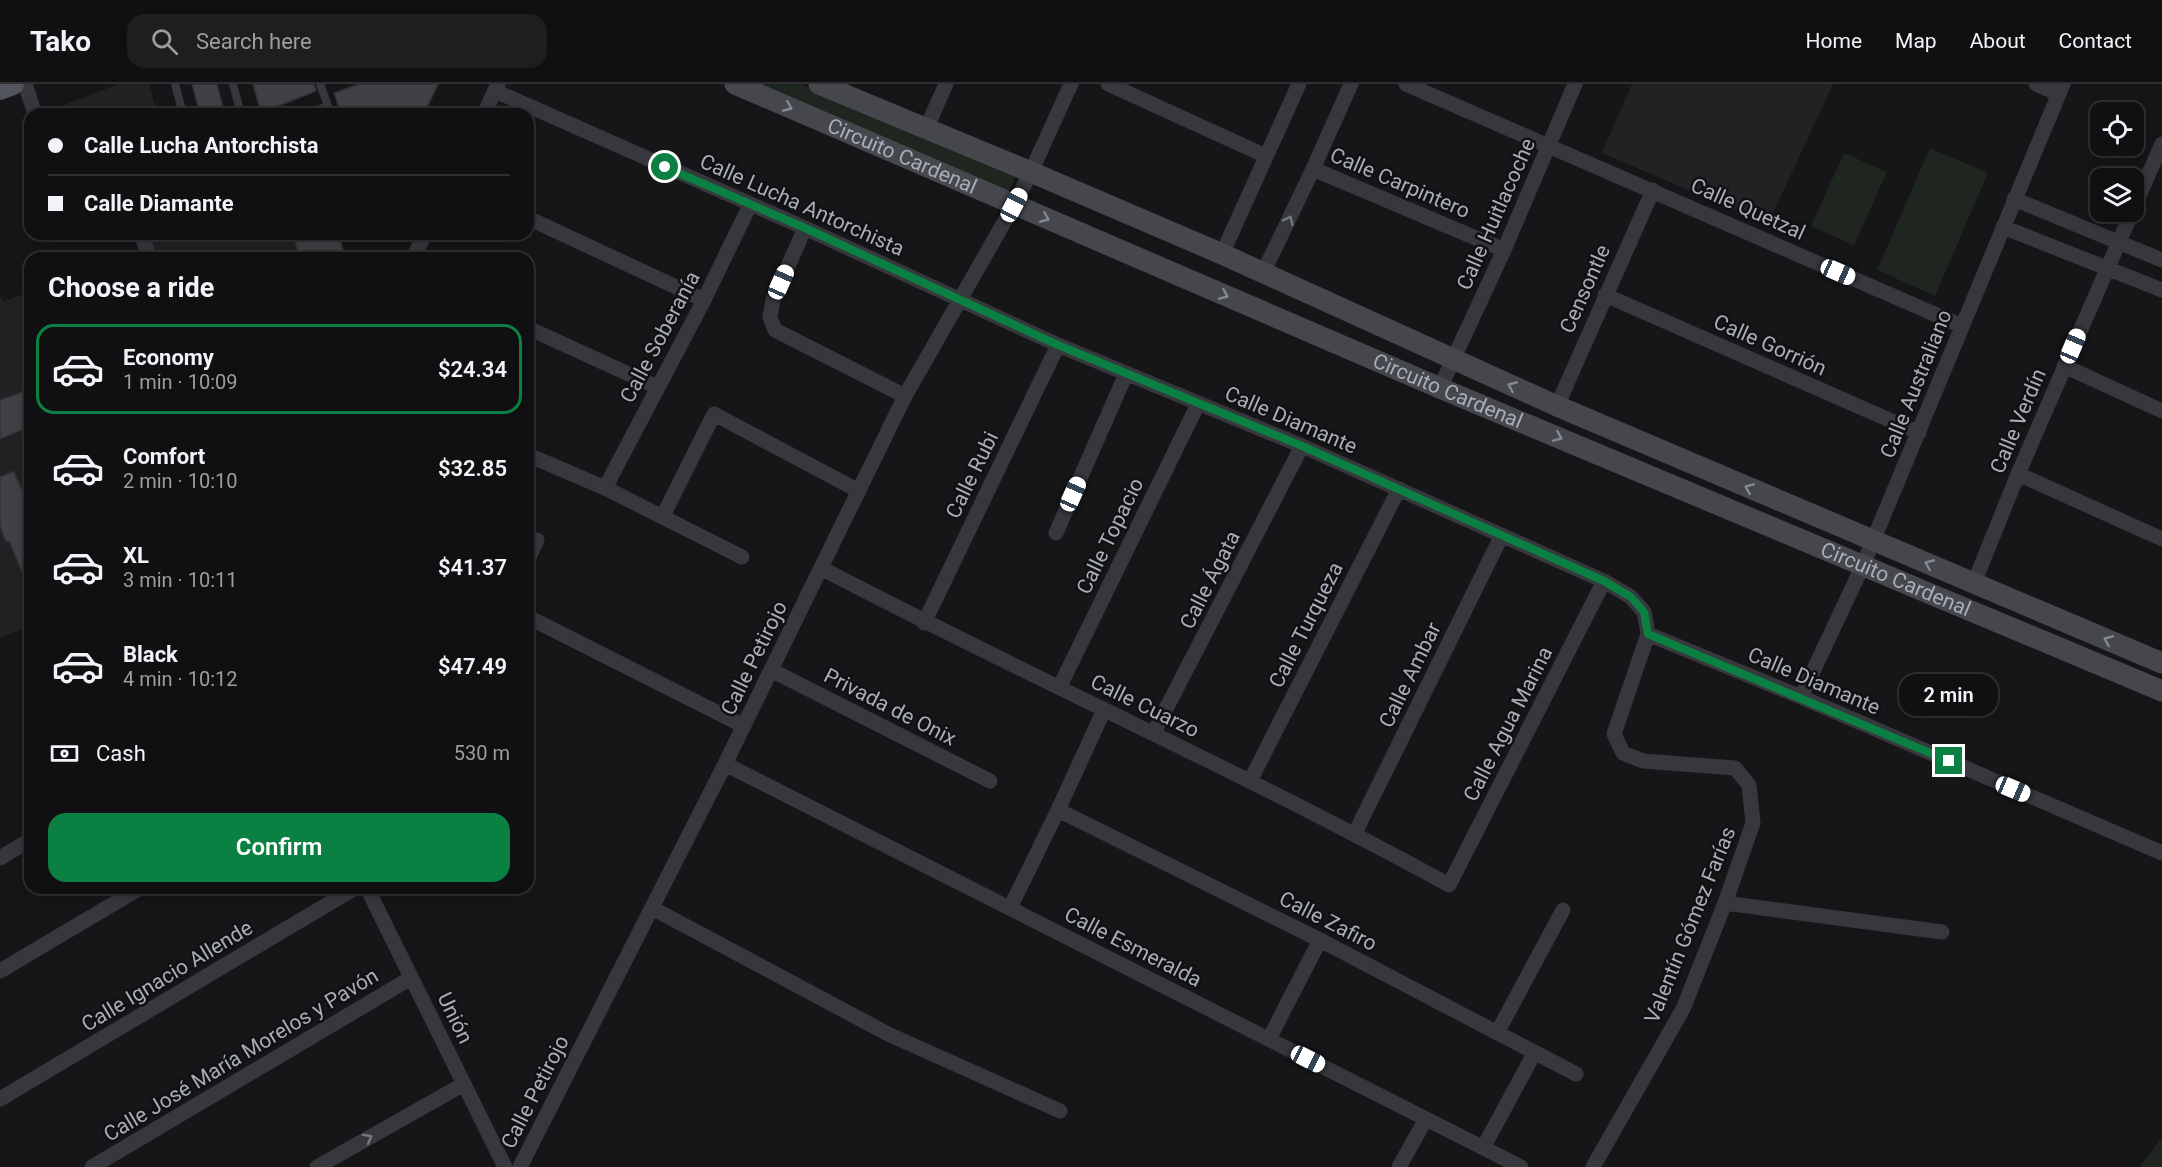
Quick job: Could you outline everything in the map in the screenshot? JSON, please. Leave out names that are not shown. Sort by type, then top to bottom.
[{"type":"main road","points":[[0,89],[13,84]]},
{"type":"street","points":[[25,84],[33,108]]},
{"type":"street","name":"Circuito Cardenal","points":[[735,84],[1440,388],[2162,691]]},
{"type":"street","name":"Circuito Cardenal","points":[[819,84],[927,127],[1222,254],[1557,406],[2162,663]]},
{"type":"street","points":[[927,127],[946,84]]},
{"type":"street","name":"Calle Petirojo","points":[[520,1167],[744,726],[905,396],[1014,205],[1071,84]]},
{"type":"street","points":[[1108,84],[1266,156]]},
{"type":"street","points":[[1222,254],[1299,84]]},
{"type":"street","points":[[1263,273],[1313,170],[1350,84]]},
{"type":"street","name":"Calle Quetzal","points":[[1406,84],[1962,326]]},
{"type":"street","name":"Calle Huitlacoche","points":[[1440,388],[1504,250],[1575,84]]},
{"type":"street","points":[[2036,84],[2061,89]]},
{"type":"street","points":[[487,108],[497,87]]},
{"type":"street","name":"Calle Lucha Antorchista","points":[[497,87],[959,300]]},
{"type":"street","name":"Calle Australiano","points":[[1801,697],[1874,540],[2061,89]]},
{"type":"street","name":"Calle Verdín","points":[[2144,184],[2162,144]]},
{"type":"street","name":"Calle Carpintero","points":[[1313,170],[1504,250]]},
{"type":"street","name":"Censontle","points":[[1557,406],[1653,190]]},
{"type":"street","points":[[2014,199],[2162,260]]},
{"type":"street","name":"Calle Soberanía","points":[[605,488],[704,300],[750,205]]},
{"type":"street","points":[[534,221],[704,300]]},
{"type":"street","name":"Calle Verdín","points":[[1974,583],[2018,474],[2127,222]]},
{"type":"street","points":[[2003,227],[2162,290]]},
{"type":"street","points":[[805,228],[773,300],[770,317],[775,330],[905,396]]},
{"type":"street","name":"Calle Gorrión","points":[[1605,295],[1919,433]]},
{"type":"street","name":"Calle Diamante","points":[[959,300],[1126,374],[1302,446],[1604,581],[1631,597],[1644,612],[1648,634],[1801,697],[2162,853]]},
{"type":"street","points":[[534,331],[657,387]]},
{"type":"street","name":"Calle Rubi","points":[[924,622],[1058,345]]},
{"type":"street","points":[[2064,366],[2162,411]]},
{"type":"street","points":[[1056,534],[1126,374]]},
{"type":"street","name":"Calle Topacio","points":[[1060,687],[1198,404]]},
{"type":"street","points":[[663,516],[714,414],[859,491]]},
{"type":"street","name":"Calle Ágata","points":[[1154,732],[1302,446]]},
{"type":"street","points":[[534,458],[605,488],[742,557]]},
{"type":"street","points":[[2018,474],[2162,539]]},
{"type":"street","name":"Calle Turqueza","points":[[1250,781],[1399,489]]},
{"type":"street","name":"Calle Ambar","points":[[1355,833],[1502,535]]},
{"type":"street","points":[[534,546],[537,540]]},
{"type":"street","name":"Calle Cuarzo","points":[[821,568],[924,622],[1154,732],[1355,833],[1449,885]]},
{"type":"street","name":"Calle Agua Marina","points":[[1449,885],[1604,581]]},
{"type":"street","points":[[534,620],[744,726]]},
{"type":"street","name":"Valentín Gómez Farías","points":[[1593,1167],[1683,1009],[1725,903],[1753,823],[1749,786],[1735,768],[1643,761],[1623,753],[1614,734],[1648,634]]},
{"type":"street","name":"Privada de Onix","points":[[771,670],[990,781]]},
{"type":"street","points":[[1010,908],[1104,710]]},
{"type":"street","name":"Calle Esmeralda","points":[[725,764],[1521,1167]]},
{"type":"street","name":"Calle Zafiro","points":[[1058,810],[1320,940],[1576,1074]]},
{"type":"street","points":[[0,858],[24,844]]},
{"type":"street","points":[[0,971],[130,894]]},
{"type":"street","name":"Calle Ignacio Allende","points":[[0,1099],[345,894]]},
{"type":"street","name":"Unión","points":[[370,894],[504,1167]]},
{"type":"street","points":[[1725,903],[1942,932]]},
{"type":"street","points":[[652,908],[888,1034],[1060,1111]]},
{"type":"street","points":[[1497,1033],[1563,910]]},
{"type":"street","points":[[1269,1039],[1320,940]]},
{"type":"street","name":"Calle José María Morelos y Pavón","points":[[92,1167],[411,978]]},
{"type":"street","points":[[1484,1148],[1535,1052]]},
{"type":"street","points":[[317,1167],[340,1161],[464,1084]]},
{"type":"street","points":[[1399,1167],[1426,1119]]},
{"type":"lane","points":[[175,84],[181,108]]},
{"type":"lane","points":[[233,84],[239,108]]},
{"type":"lane","points":[[320,84],[328,108]]},
{"type":"shaded area","points":[[119,84],[149,84],[155,108],[56,108]]},
{"type":"shaded area","points":[[757,84],[801,84],[1016,176],[1009,192]]},
{"type":"shaded area","points":[[1632,84],[1833,84],[1768,224],[1602,153]]},
{"type":"shaded area","points":[[1930,148],[1988,173],[1935,296],[1877,270]]},
{"type":"shaded area","points":[[1844,153],[1887,172],[1854,245],[1811,226]]},
{"type":"shaded area","points":[[151,240],[294,240],[298,252],[156,252]]},
{"type":"shaded area","points":[[24,293],[24,628],[0,638],[0,295],[3,302]]},
{"type":"shaded area","points":[[2162,1136],[2162,1167],[2140,1167],[2161,1138]]},
{"type":"building","points":[[192,84],[217,84],[223,108],[198,108]]},
{"type":"building","points":[[253,84],[314,84],[316,91],[274,108],[260,108]]},
{"type":"building","points":[[359,84],[438,84],[427,108],[339,108],[334,93]]},
{"type":"building","points":[[294,240],[340,240],[344,252],[298,252]]},
{"type":"building","points":[[24,391],[24,429],[0,439],[0,400]]},
{"type":"building","points":[[14,471],[24,495],[24,577],[9,541],[6,542],[0,526],[0,477]]},
{"type":"route","points":[[665,167],[805,228],[1058,345],[1302,446],[1604,581],[1631,597],[1644,612],[1648,634],[1949,761]]}]
